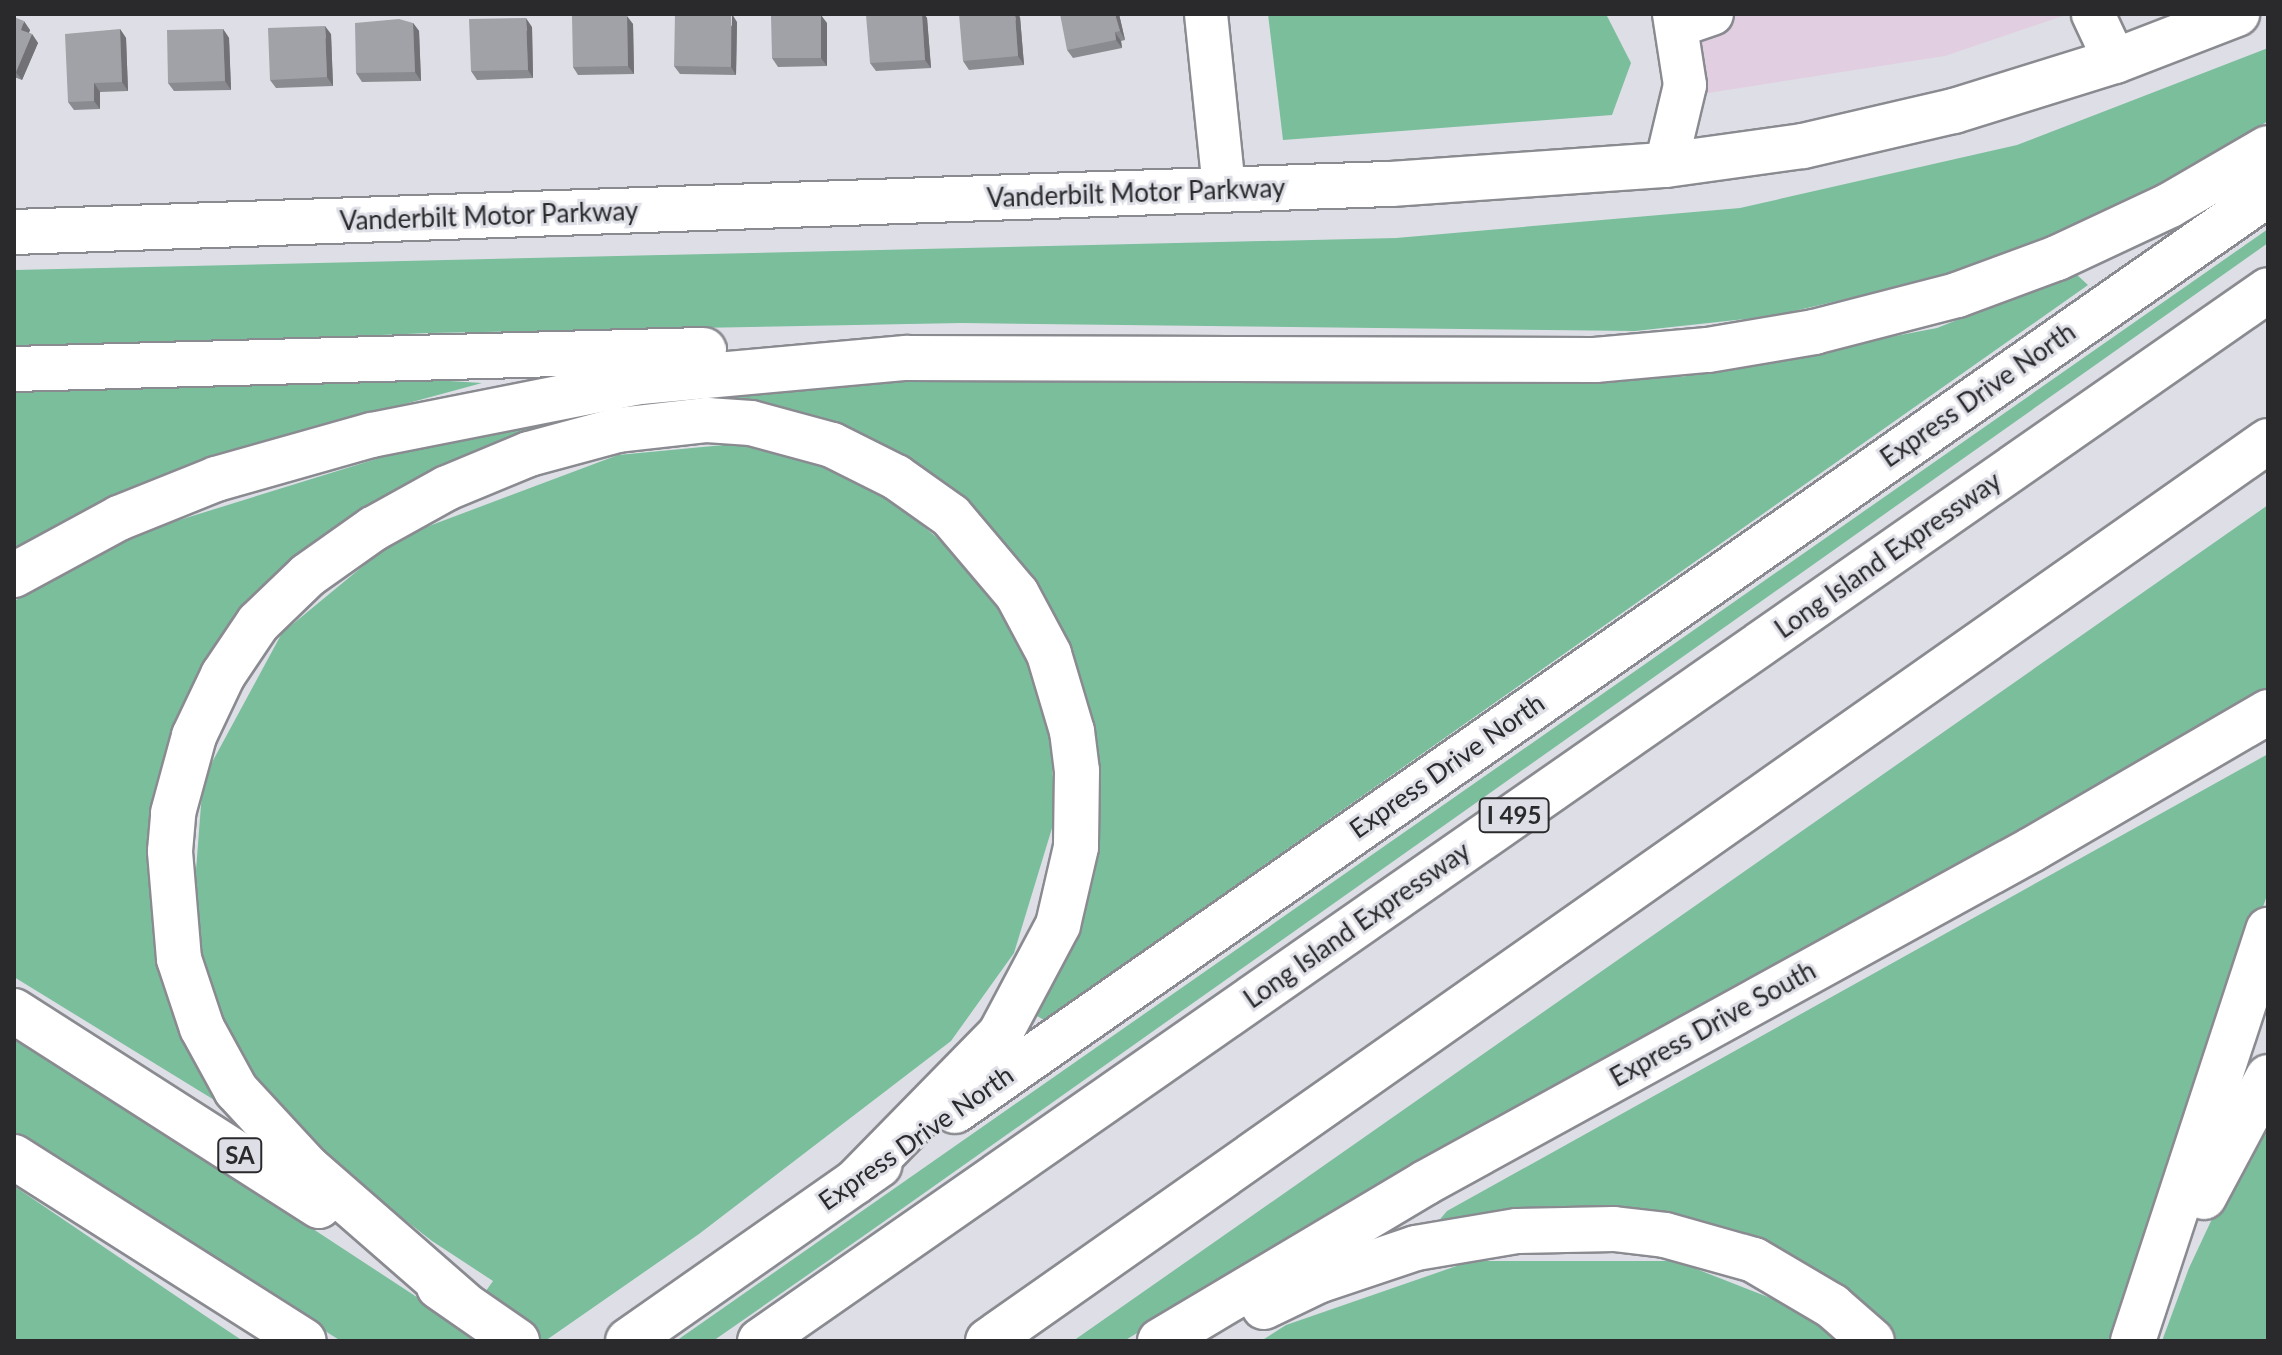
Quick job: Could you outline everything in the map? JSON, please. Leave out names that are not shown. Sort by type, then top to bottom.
[{"type":"main road","name":"Vanderbilt Motor Parkway","points":[[14,232],[1461,181],[1666,165],[1803,146],[1891,126],[2115,61],[2237,14]]},
{"type":"main road","points":[[14,369],[556,351],[906,358],[1595,360],[1735,346],[1861,322],[2008,277],[2114,233],[2268,148]]},
{"type":"main road","name":"Express Drive North","points":[[628,1341],[2268,194]]},
{"type":"main road","name":"Long Island Expressway","points":[[760,1341],[2268,290]]},
{"type":"main road","points":[[14,575],[168,498],[372,435],[640,382],[906,358]]},
{"type":"main road","points":[[463,1303],[283,1145],[224,1070],[179,959],[170,851],[173,813],[194,736],[223,675],[258,623],[308,575],[373,529],[447,488],[529,454],[618,430],[707,420],[751,423],[832,445],[896,477],[951,516],[1017,594],[1049,654],[1072,731],[1077,771],[1076,847],[1058,925],[1000,1034],[855,1182]]},
{"type":"main road","points":[[988,1341],[2268,441]]},
{"type":"main road","name":"Express Drive South","points":[[1160,1341],[1425,1183],[2031,850],[2261,716]]},
{"type":"main road","points":[[2136,1341],[2268,930]]},
{"type":"main road","name":"SA","points":[[14,1011],[517,1341]]},
{"type":"main road","points":[[2136,1341],[2215,1174],[2268,1077]]},
{"type":"main road","points":[[14,1157],[304,1341]]},
{"type":"main road","points":[[1193,1341],[1365,1263],[1466,1238],[1563,1228],[1665,1235],[1754,1260],[1832,1306],[1872,1341]]},
{"type":"street","points":[[1206,14],[1224,189]]},
{"type":"street","points":[[2093,14],[2115,61]]},
{"type":"street","points":[[1666,165],[1685,85],[1687,18]]},
{"type":"shaded area","points":[[1649,14],[2069,14],[1945,56],[1702,94]]},
{"type":"green space","points":[[1268,14],[1606,14],[1631,63],[1612,115],[1283,140]]},
{"type":"green space","points":[[2268,48],[2268,121],[2139,200],[1950,275],[1773,316],[1635,331],[962,323],[430,333],[14,350],[14,270],[1396,238],[1740,208],[2017,145]]},
{"type":"green space","points":[[2268,229],[2268,243],[862,1237],[713,1341],[676,1341]]},
{"type":"green space","points":[[2075,273],[2088,285],[1044,1020],[1037,1016],[1079,933],[1096,866],[1098,752],[1063,632],[1004,542],[927,472],[823,420],[681,408],[293,567],[156,874],[237,1114],[14,977],[14,601],[131,535],[431,442],[660,402],[865,377],[1681,377],[1937,328]]},
{"type":"green space","points":[[320,373],[482,383],[217,455],[72,516],[14,552],[14,382]]},
{"type":"green space","points":[[745,443],[867,480],[974,568],[1046,690],[1056,815],[1014,953],[951,1041],[699,1234],[545,1341],[341,1341],[14,1137],[14,1033],[461,1326],[493,1281],[432,1241],[306,1143],[224,1040],[192,922],[203,779],[282,633],[397,538],[618,455]]},
{"type":"green space","points":[[2268,505],[2268,689],[1876,912],[1426,1157],[1124,1341],[1073,1341]]},
{"type":"green space","points":[[2268,754],[2268,892],[2119,1341],[1892,1341],[1753,1244],[1436,1224],[1447,1211]]},
{"type":"green space","points":[[2268,1113],[2268,1341],[2162,1341],[2189,1268],[2248,1142]]},
{"type":"green space","points":[[14,1186],[207,1317],[243,1341],[14,1341]]},
{"type":"green space","points":[[1471,1261],[1676,1261],[1811,1314],[1840,1341],[1261,1341],[1286,1325]]},
{"type":"building","points":[[675,14],[731,14],[731,67],[674,66]]},
{"type":"building","points":[[922,14],[925,60],[870,63],[866,15]]},
{"type":"building","points":[[959,14],[1015,14],[1018,56],[963,61]]},
{"type":"building","points":[[1060,14],[1115,14],[1120,31],[1115,32],[1116,40],[1067,50]]},
{"type":"building","points":[[771,15],[821,15],[821,58],[772,58]]},
{"type":"building","points":[[572,16],[627,16],[628,66],[573,67]]},
{"type":"building","points":[[14,17],[24,21],[21,30],[32,34],[16,72],[14,71]]},
{"type":"building","points":[[526,18],[528,70],[471,71],[469,19]]},
{"type":"building","points":[[399,19],[413,23],[415,72],[356,73],[355,23]]},
{"type":"building","points":[[325,26],[327,77],[270,80],[268,28]]},
{"type":"building","points":[[120,29],[122,82],[94,83],[94,101],[68,102],[65,34]]},
{"type":"building","points":[[223,29],[225,81],[168,83],[167,30]]}]
